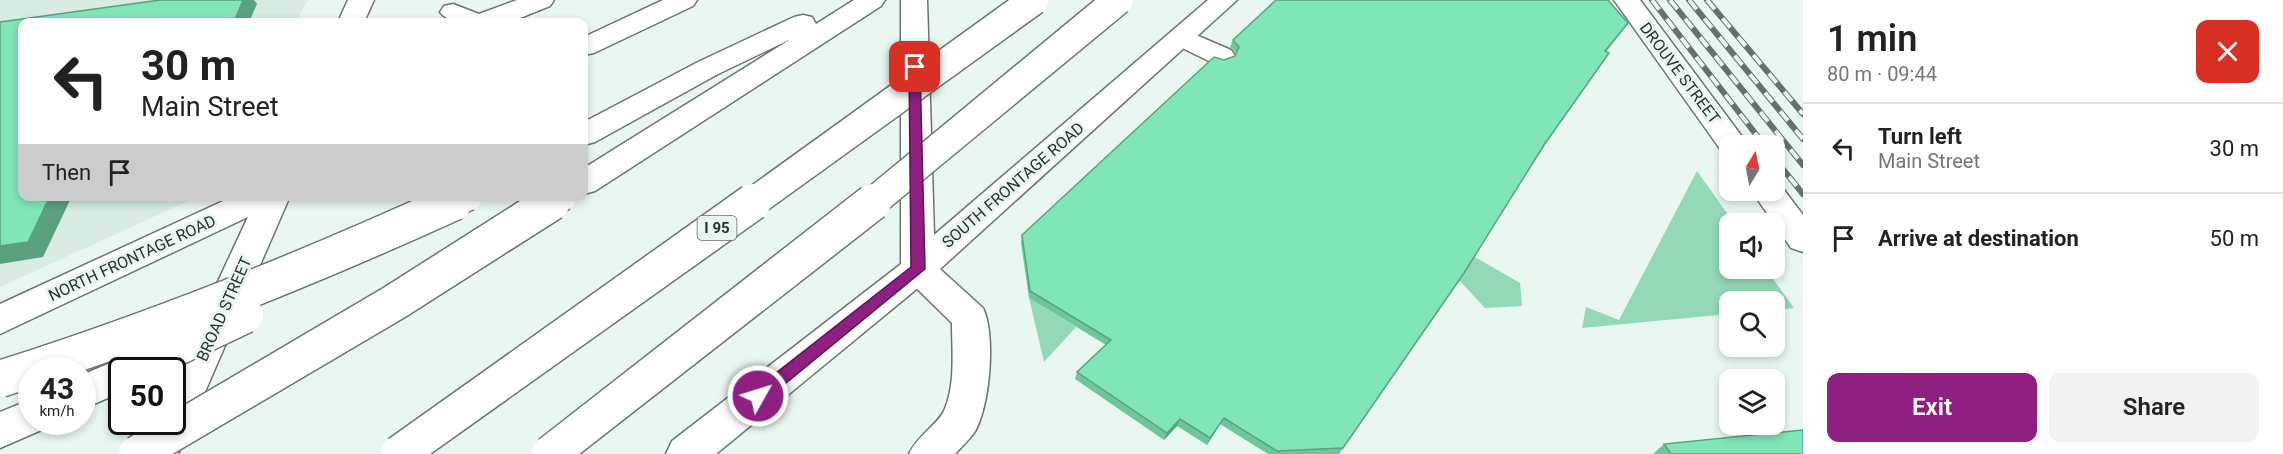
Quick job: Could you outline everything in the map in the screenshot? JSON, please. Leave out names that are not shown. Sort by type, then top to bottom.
[{"type":"main road","points":[[353,18],[361,0]]},
{"type":"main road","points":[[493,18],[541,0]]},
{"type":"main road","points":[[588,45],[684,0]]},
{"type":"main road","points":[[588,133],[708,68],[851,0]]},
{"type":"main road","points":[[588,180],[872,0]]},
{"type":"main road","points":[[914,0],[918,269],[970,318],[971,381],[960,421],[929,454]]},
{"type":"main road","name":"I 95","points":[[399,454],[596,316],[1034,0]]},
{"type":"main road","points":[[550,454],[888,192],[1118,0]]},
{"type":"main road","name":"SOUTH FRONTAGE ROAD","points":[[686,454],[918,269],[1224,0]]},
{"type":"main road","name":"DROUVE STREET","points":[[1627,0],[1726,135]]},
{"type":"main road","points":[[1182,37],[1221,56]]},
{"type":"main road","name":"NORTH FRONTAGE ROAD","points":[[0,320],[253,201]]},
{"type":"main road","name":"BROAD STREET","points":[[158,454],[272,201]]},
{"type":"main road","points":[[0,380],[221,304],[457,201]]},
{"type":"main road","points":[[156,357],[301,287],[464,201]]},
{"type":"main road","points":[[137,454],[395,302],[554,201]]},
{"type":"main road","points":[[1775,201],[1803,239]]},
{"type":"main road","points":[[0,431],[18,423]]},
{"type":"shaded area","points":[[0,0],[308,0],[298,18],[18,18],[18,201],[188,201],[0,287]]},
{"type":"green space","points":[[1697,171],[1727,213],[1719,213],[1719,279],[1773,279],[1782,291],[1719,291],[1719,315],[1582,328],[1586,307],[1619,320]]},
{"type":"green space","points":[[1473,256],[1520,283],[1522,306],[1485,308],[1459,280]]},
{"type":"green space","points":[[1785,295],[1794,308],[1785,309]]},
{"type":"green space","points":[[1029,298],[1076,327],[1044,362]]},
{"type":"building","points":[[160,0],[243,0],[236,18],[29,18]]},
{"type":"building","points":[[1276,0],[1608,0],[1628,23],[1605,51],[1609,53],[1544,145],[1464,273],[1343,448],[1277,451],[1224,418],[1210,438],[1180,419],[1167,433],[1077,372],[1111,340],[1030,291],[1022,235],[1214,57],[1224,60],[1235,56],[1239,47],[1233,40]]},
{"type":"building","points":[[18,20],[18,201],[48,201],[28,242],[0,246],[0,22]]},
{"type":"building","points":[[1803,430],[1803,454],[1671,454],[1664,444],[1753,435],[1785,435],[1785,432]]},
{"type":"railway","points":[[1652,0],[1756,135]]},
{"type":"railway","points":[[1670,0],[1803,165]]},
{"type":"railway","points":[[1689,0],[1803,139]]},
{"type":"railway","points":[[1707,0],[1803,114]]},
{"type":"railway","points":[[1785,172],[1803,194]]},
{"type":"route","points":[[758,396],[918,269],[915,67]]}]
